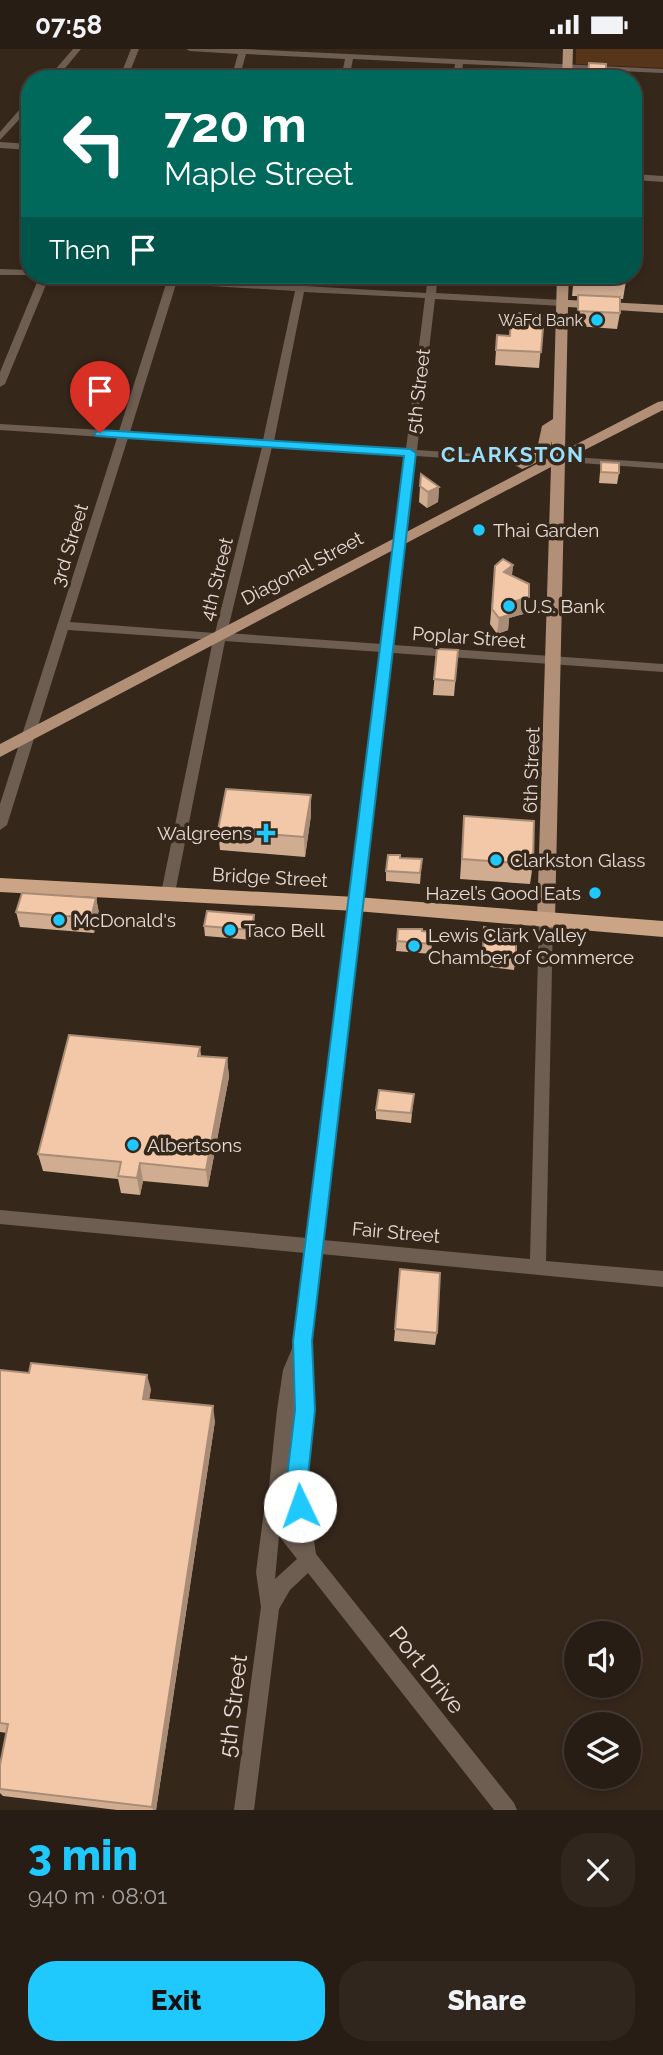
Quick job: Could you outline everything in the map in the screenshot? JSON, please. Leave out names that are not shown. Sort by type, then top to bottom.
[{"type":"highway","name":"Bridge Street","points":[[0,885],[356,904],[663,929]]},
{"type":"main road","points":[[568,49],[568,67]]},
{"type":"main road","name":"6th Street","points":[[546,919],[563,284]]},
{"type":"main road","points":[[562,303],[663,309]]},
{"type":"main road","name":"Diagonal Street","points":[[0,751],[402,538],[663,405]]},
{"type":"main road","points":[[478,499],[502,476],[535,459],[543,451],[549,426],[559,421]]},
{"type":"street","points":[[59,70],[77,49]]},
{"type":"street","points":[[127,70],[135,49]]},
{"type":"street","points":[[190,49],[639,70]]},
{"type":"street","points":[[237,70],[243,51]]},
{"type":"street","points":[[347,70],[350,57]]},
{"type":"street","points":[[458,70],[459,61]]},
{"type":"street","points":[[642,70],[663,71]]},
{"type":"street","points":[[0,137],[21,113]]},
{"type":"street","points":[[0,145],[21,146]]},
{"type":"street","points":[[642,178],[663,179]]},
{"type":"street","points":[[0,272],[21,273]]},
{"type":"street","points":[[0,384],[41,284]]},
{"type":"street","name":"3rd Street","points":[[0,825],[171,284]]},
{"type":"street","points":[[249,284],[562,303]]},
{"type":"street","name":"4th Street","points":[[168,893],[220,636],[268,443],[301,284]]},
{"type":"street","name":"5th Street","points":[[308,1561],[297,1486],[305,1410],[302,1341],[432,284]]},
{"type":"street","points":[[0,427],[476,457]]},
{"type":"street","points":[[557,459],[663,466]]},
{"type":"street","name":"Poplar Street","points":[[64,626],[663,668]]},
{"type":"street","name":"6th Street","points":[[538,1266],[546,919]]},
{"type":"street","name":"Fair Street","points":[[0,1217],[663,1279]]},
{"type":"street","name":"5th Street","points":[[244,1810],[270,1607],[265,1572],[292,1370],[302,1341]]},
{"type":"street","name":"5th Street","points":[[276,1491],[284,1528],[308,1561]]},
{"type":"street","name":"5th Street","points":[[270,1607],[283,1583],[308,1561]]},
{"type":"street","name":"Port Drive","points":[[308,1561],[507,1810]]},
{"type":"shaded area","points":[[576,49],[663,49],[663,68],[576,64]]},
{"type":"building","points":[[589,63],[606,64],[606,70],[588,70]]},
{"type":"building","points":[[578,295],[620,297],[620,313],[578,311]]},
{"type":"building","points":[[511,313],[544,315],[541,352],[496,350],[497,335],[510,336]]},
{"type":"building","points":[[601,462],[619,463],[619,473],[601,472]]},
{"type":"building","points":[[421,474],[439,487],[428,492],[420,486]]},
{"type":"building","points":[[503,559],[513,565],[504,572],[529,584],[529,597],[503,605],[509,615],[499,618],[492,609],[495,566]]},
{"type":"building","points":[[437,649],[458,650],[455,681],[434,679]]},
{"type":"building","points":[[226,789],[311,795],[304,837],[218,830]]},
{"type":"building","points":[[464,816],[534,821],[533,864],[462,859]]},
{"type":"building","points":[[388,855],[422,859],[420,873],[386,871]]},
{"type":"building","points":[[22,893],[96,898],[91,918],[16,912]]},
{"type":"building","points":[[207,911],[254,915],[252,930],[204,926]]},
{"type":"building","points":[[484,927],[516,930],[516,956],[483,952]]},
{"type":"building","points":[[398,929],[433,932],[432,944],[397,941]]},
{"type":"building","name":"Albertsons","points":[[69,1035],[200,1047],[198,1056],[227,1058],[206,1170],[140,1163],[137,1178],[118,1176],[121,1162],[38,1154]]},
{"type":"building","points":[[379,1090],[414,1094],[411,1113],[376,1110]]},
{"type":"building","points":[[400,1269],[440,1273],[437,1333],[395,1329]]},
{"type":"building","points":[[31,1363],[147,1375],[143,1399],[213,1406],[152,1807],[0,1789],[0,1765],[8,1724],[0,1723],[0,1370],[29,1373]]},
{"type":"place","name":"WaFd Bank","points":[[597,320]]},
{"type":"place","name":"Thai Garden","points":[[479,530]]},
{"type":"place","name":"U.S. Bank","points":[[509,606]]},
{"type":"place","name":"Walgreens","points":[[266,833]]},
{"type":"place","name":"Clarkston Glass","points":[[496,860]]},
{"type":"place","name":"Hazel’s Good Eats","points":[[595,893]]},
{"type":"place","name":"McDonald's","points":[[59,920]]},
{"type":"place","name":"Taco Bell","points":[[230,930]]},
{"type":"place","name":"Lewis Clark Valley Chamber of Commerce","points":[[414,946]]},
{"type":"place","name":"Albertsons","points":[[133,1145]]},
{"type":"district","name":"CLARKSTON","points":[[513,455]]},
{"type":"route","points":[[100,433],[410,453],[400,556],[302,1341],[305,1410],[297,1486],[300,1506]]}]
